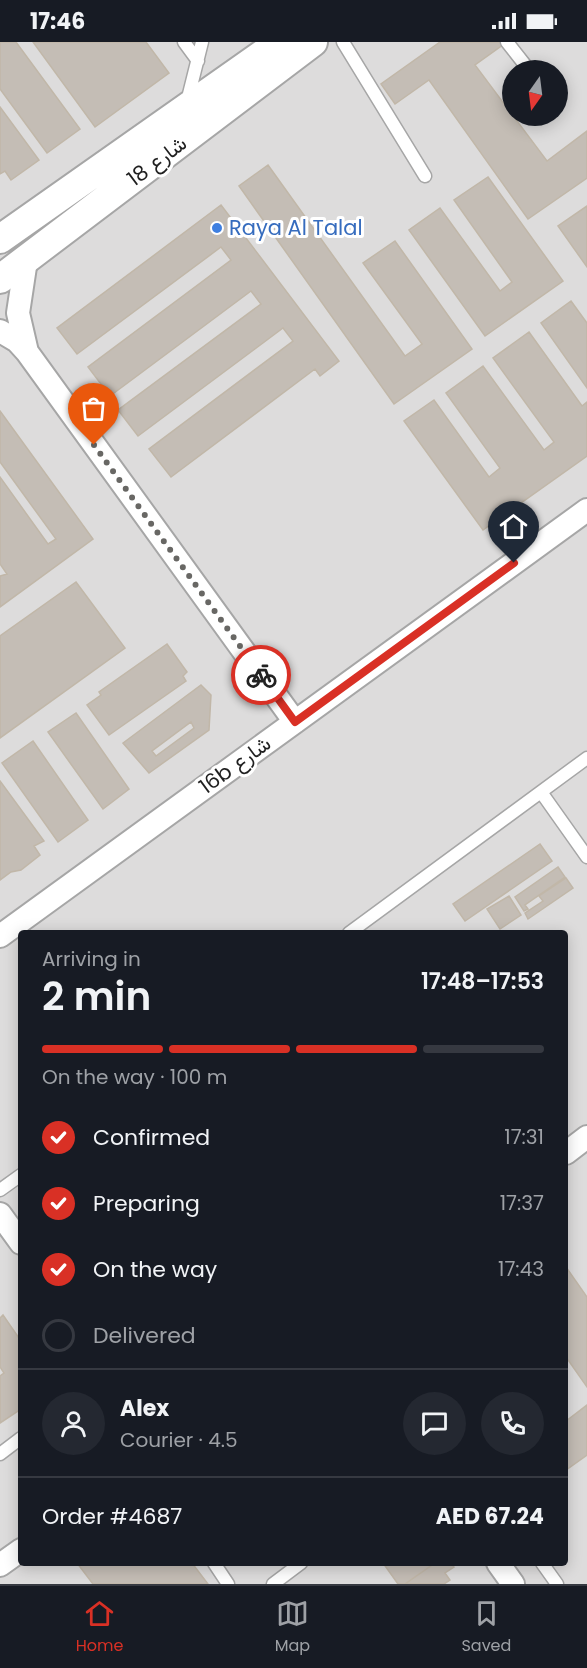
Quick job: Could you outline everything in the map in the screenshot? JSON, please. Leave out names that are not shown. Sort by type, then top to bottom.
[{"type":"street","name":"شارع 18","points":[[0,239],[280,42]]},
{"type":"street","name":"شارع 18","points":[[0,279],[313,42]]},
{"type":"street","points":[[26,260],[18,313],[27,352]]},
{"type":"street","points":[[0,331],[27,352],[295,722]]},
{"type":"street","name":"16b شارع","points":[[0,936],[587,510]]},
{"type":"street","points":[[568,1151],[587,1137]]},
{"type":"street","points":[[0,1214],[18,1240]]},
{"type":"street","points":[[0,1565],[18,1552]]},
{"type":"street","points":[[500,1566],[513,1584]]},
{"type":"lane","points":[[184,42],[198,61]]},
{"type":"lane","points":[[186,108],[202,42]]},
{"type":"lane","points":[[343,42],[425,176]]},
{"type":"lane","points":[[507,42],[521,60]]},
{"type":"lane","points":[[353,930],[587,758]]},
{"type":"lane","points":[[541,792],[587,857]]},
{"type":"lane","points":[[0,1190],[18,1177]]},
{"type":"lane","points":[[0,1454],[18,1440]]},
{"type":"lane","points":[[216,1566],[228,1584]]},
{"type":"lane","points":[[273,1584],[297,1566]]},
{"type":"lane","points":[[544,1566],[557,1584]]},
{"type":"shaded area","points":[[0,42],[587,42],[587,1584],[0,1584]]},
{"type":"building","points":[[0,42],[16,42],[80,129],[47,153],[0,89]]},
{"type":"building","points":[[33,42],[146,42],[169,73],[95,127]]},
{"type":"building","points":[[440,42],[507,42],[475,65],[502,101],[502,126],[521,126],[547,161],[587,131],[587,178],[528,219],[429,80],[395,104],[381,84]]},
{"type":"building","points":[[0,107],[39,160],[11,180],[5,171],[0,174]]},
{"type":"building","points":[[268,165],[405,356],[422,344],[363,263],[395,241],[472,349],[394,404],[239,186]]},
{"type":"building","points":[[488,177],[563,281],[485,336],[409,230],[440,208],[500,291],[512,282],[454,200]]},
{"type":"building","points":[[221,205],[339,361],[320,376],[315,369],[171,477],[149,449],[293,341],[283,328],[138,436],[118,410],[261,304],[251,291],[110,396],[88,367],[231,260],[221,247],[77,354],[57,328]]},
{"type":"building","points":[[587,206],[587,267],[558,226]]},
{"type":"building","points":[[571,301],[587,323],[587,388],[541,323]]},
{"type":"building","points":[[529,332],[582,406],[587,402],[587,456],[483,530],[404,421],[434,400],[489,477],[500,468],[446,393],[483,366],[544,450],[554,442],[493,358]]},
{"type":"building","points":[[0,411],[93,539],[0,607],[0,576],[7,574],[0,564],[0,477],[48,544],[56,539],[0,462]]},
{"type":"building","points":[[76,582],[125,648],[0,738],[0,636]]},
{"type":"building","points":[[167,644],[187,672],[183,676],[186,681],[109,735],[87,705],[101,695],[99,692]]},
{"type":"building","points":[[201,685],[211,695],[209,730],[149,773],[123,743]],"holes":[[[191,722],[194,728],[156,756],[152,751]]]},
{"type":"building","points":[[76,713],[129,789],[103,809],[48,732]]},
{"type":"building","points":[[33,741],[88,820],[58,842],[2,763]]},
{"type":"building","points":[[0,781],[44,841],[34,846],[40,855],[21,870],[11,872],[0,880]]},
{"type":"building","points":[[540,844],[552,861],[465,921],[453,904]]},
{"type":"building","points":[[558,867],[565,877],[525,905],[528,909],[524,911],[515,897]]},
{"type":"building","points":[[566,878],[573,888],[528,919],[525,913],[543,901],[539,896]]},
{"type":"building","points":[[509,896],[521,915],[500,929],[487,909]]},
{"type":"building","points":[[568,1270],[587,1297],[587,1387],[568,1360]]},
{"type":"building","points":[[3,1315],[18,1337],[18,1411],[0,1423],[0,1376],[4,1373],[0,1367],[0,1318]]},
{"type":"building","points":[[587,1405],[587,1455],[568,1469],[568,1419]]},
{"type":"building","points":[[79,1566],[194,1566],[208,1584],[93,1584]]},
{"type":"building","points":[[385,1566],[431,1566],[405,1584],[398,1584]]},
{"type":"building","points":[[431,1566],[454,1567],[445,1573],[450,1580],[444,1584],[405,1584]]},
{"type":"way so far","points":[[94,445],[261,675]]},
{"type":"place","name":"Raya Al Talal","points":[[217,228]]},
{"type":"route","points":[[261,675],[295,722],[514,563]]}]
